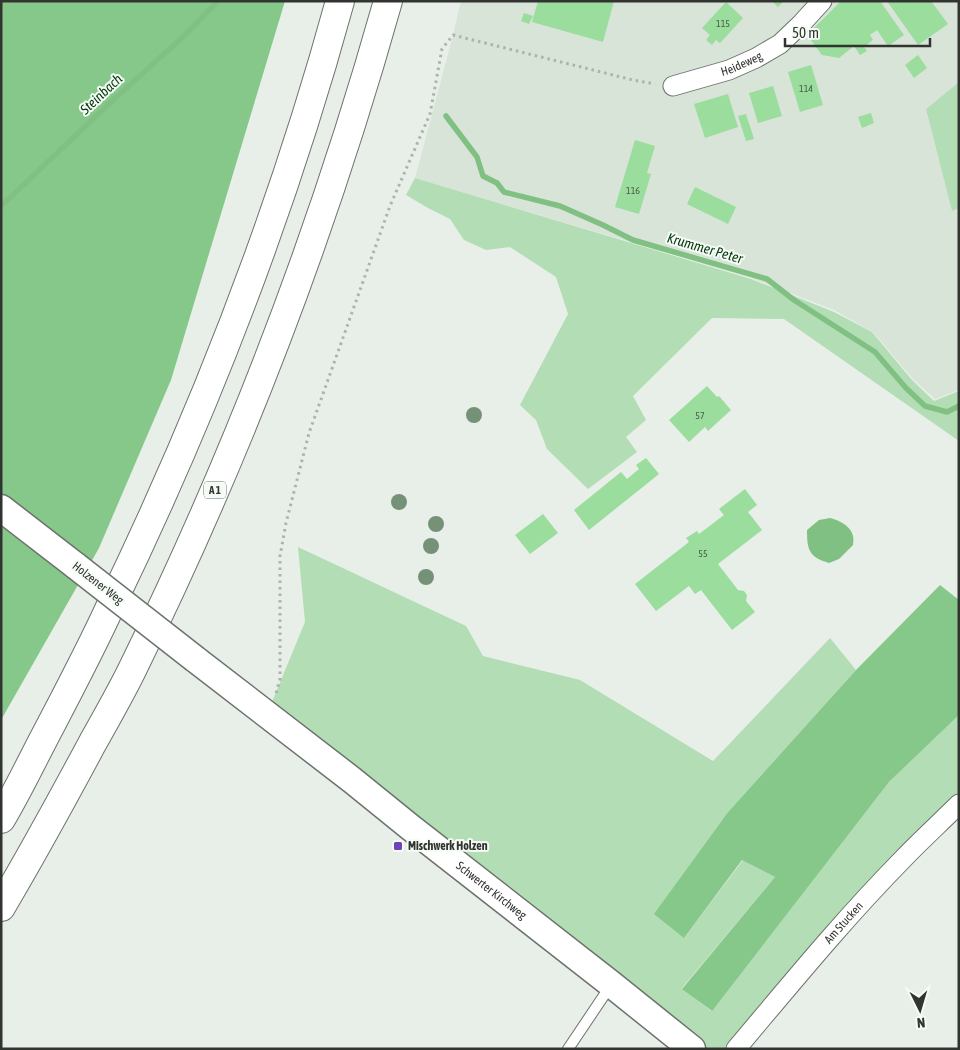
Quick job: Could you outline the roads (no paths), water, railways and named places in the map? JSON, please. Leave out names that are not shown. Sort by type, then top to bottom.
[{"type":"highway","points":[[1,819],[88,655],[142,541],[215,374],[291,163],[340,1]]},
{"type":"highway","name":"A 1","points":[[1,907],[49,824],[130,674],[219,480],[256,392],[336,175],[388,1]]},
{"type":"main road","name":"Holzener Weg","points":[[1,508],[195,659]]},
{"type":"main road","name":"Schwerter Kirchweg","points":[[195,659],[352,780],[692,1049]]},
{"type":"street","name":"Heideweg","points":[[673,86],[729,70],[756,58],[780,44],[802,24],[822,1]]},
{"type":"street","name":"Am Stucken","points":[[736,1049],[784,991],[901,860],[959,804]]},
{"type":"lane","points":[[568,1049],[611,984]]},
{"type":"waterway","name":"Steinbach","points":[[1,206],[186,34],[218,1]]},
{"type":"waterway","name":"Krummer Peter","points":[[446,116],[477,157],[483,176],[497,183],[504,192],[560,206],[633,240],[767,279],[794,300],[875,352],[906,388],[925,406],[947,412],[959,406]]},
{"type":"place","name":"Mischwerk Holzen","points":[[398,846]]}]
